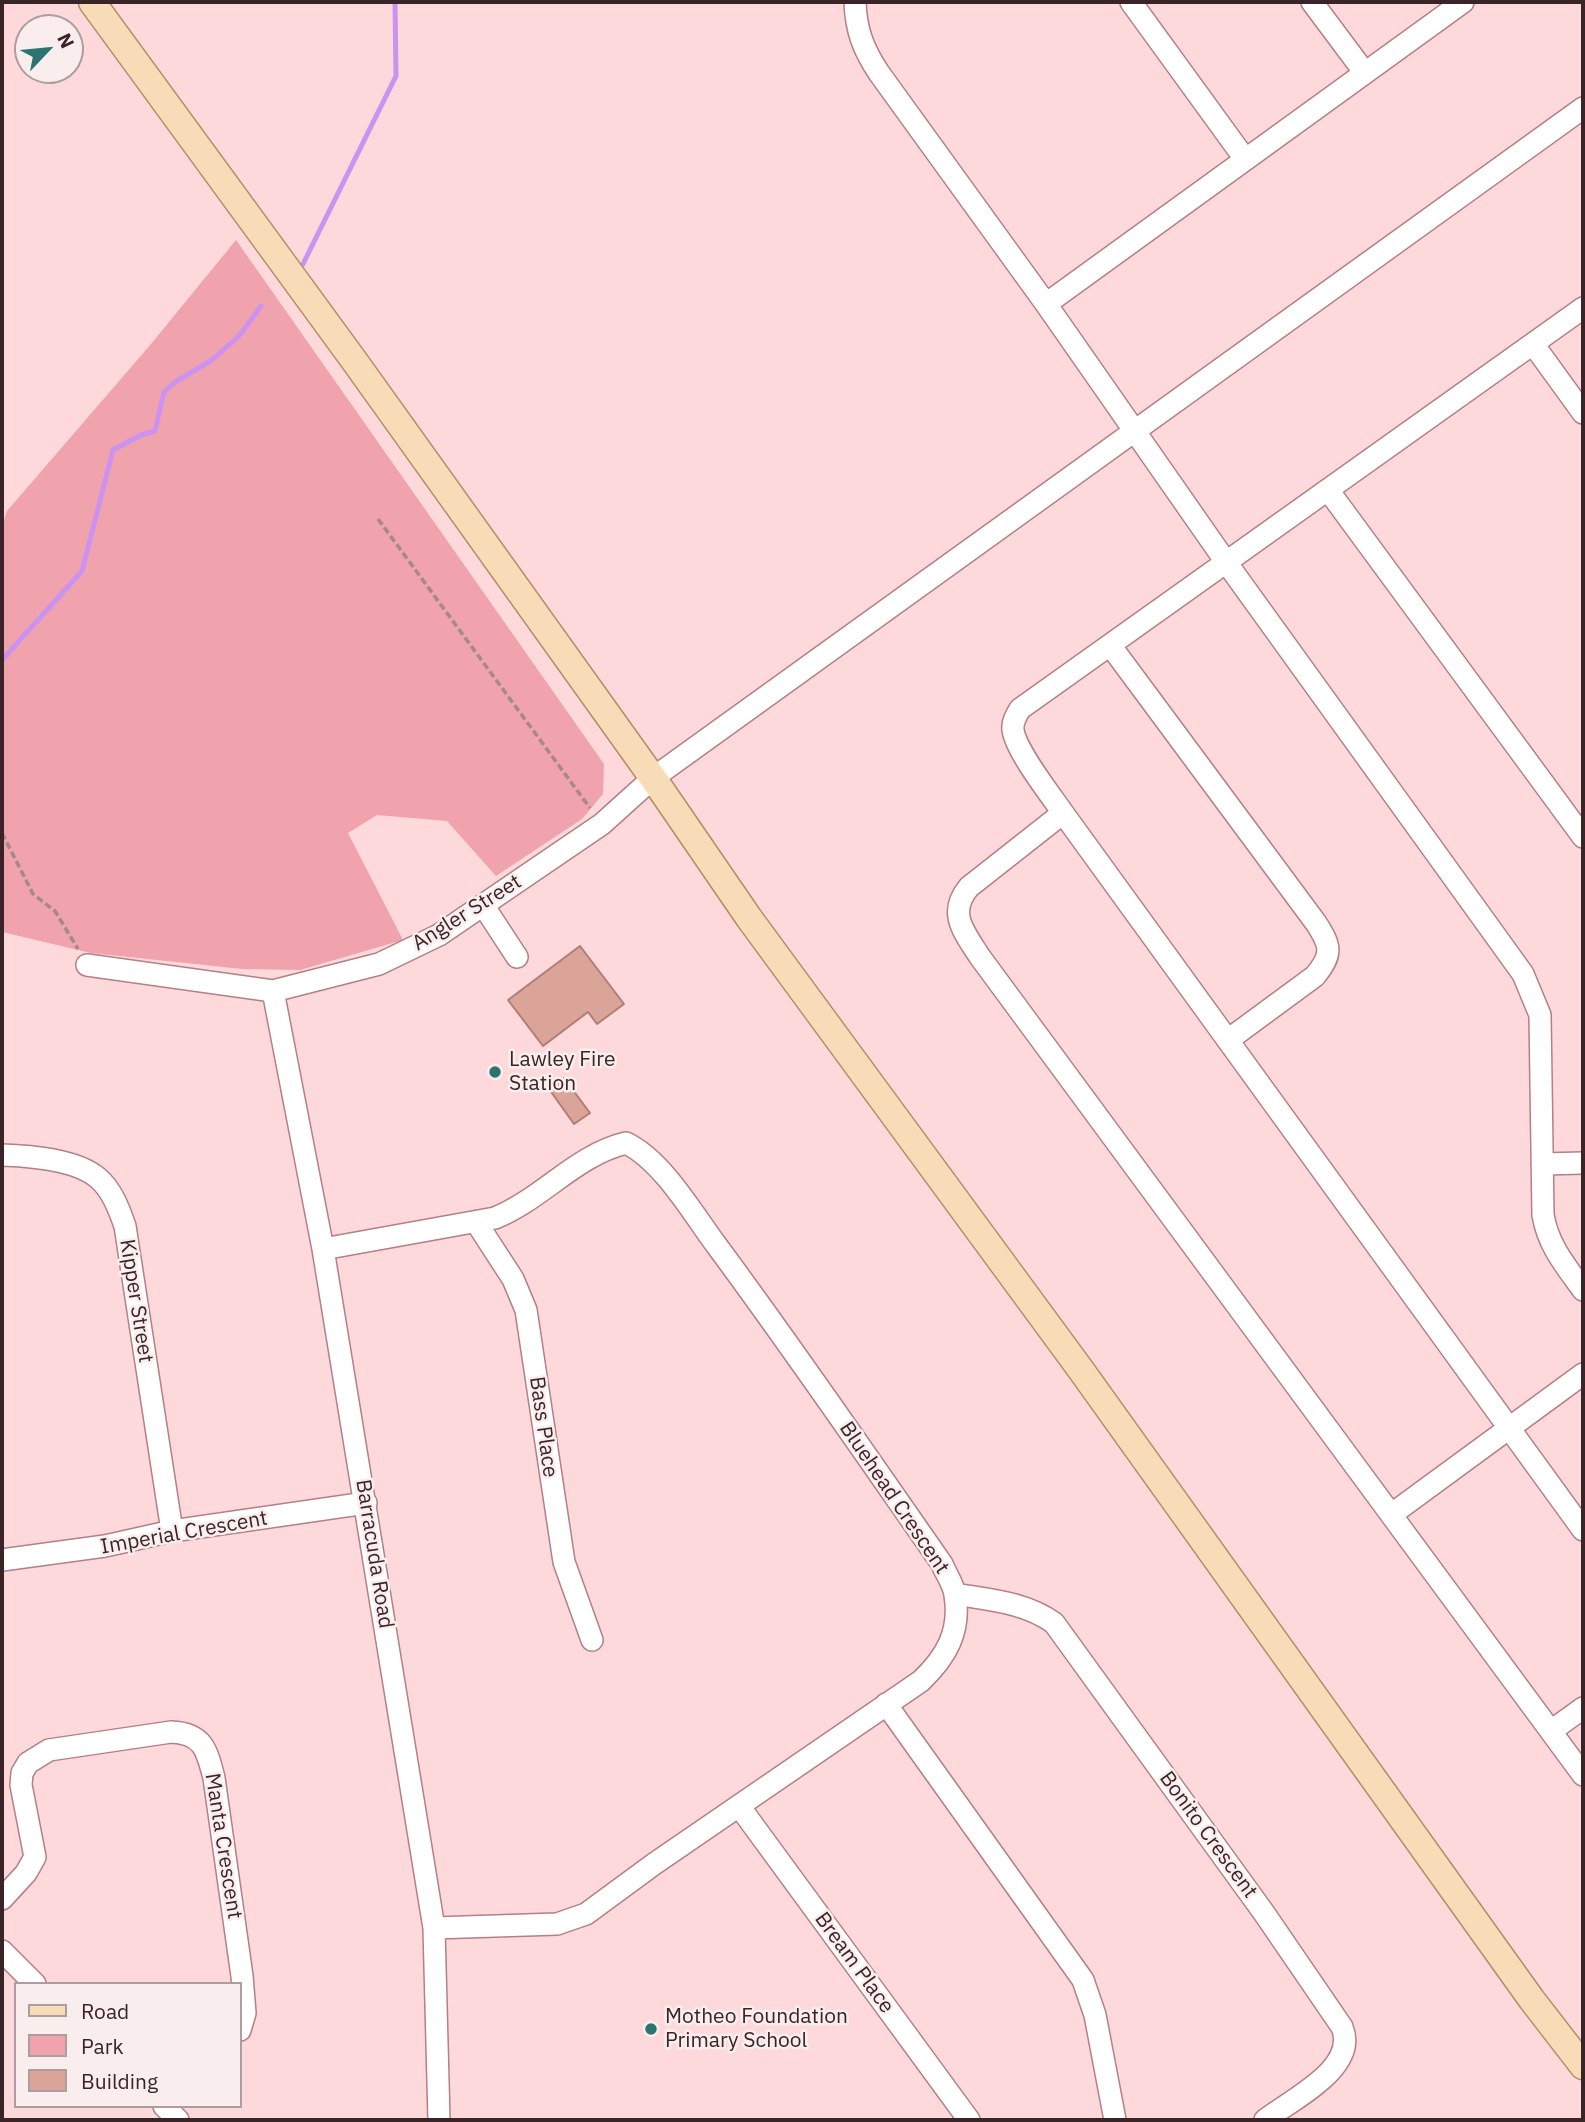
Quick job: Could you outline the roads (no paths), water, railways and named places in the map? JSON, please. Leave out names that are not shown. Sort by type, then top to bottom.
[{"type":"main road","points":[[92,2],[345,348],[653,778],[749,918],[1081,1370],[1532,2000],[1583,2066]]},
{"type":"street","points":[[855,2],[857,29],[864,52],[1523,974],[1540,1016],[1543,1214],[1547,1235],[1583,1290]]},
{"type":"street","points":[[1131,2],[1245,159]]},
{"type":"street","points":[[1312,2],[1364,73]]},
{"type":"street","points":[[1046,304],[1463,2]]},
{"type":"street","name":"Angler Street","points":[[87,965],[273,991],[379,964],[439,935],[602,824],[653,778],[1583,108]]},
{"type":"street","points":[[1583,308],[1020,709],[1013,721],[1013,732],[1019,746],[1063,813],[1583,1530]]},
{"type":"street","points":[[1532,344],[1583,413]]},
{"type":"street","points":[[1328,490],[1583,837]]},
{"type":"street","points":[[1110,645],[1317,923],[1330,951],[1326,963],[1315,976],[1228,1040]]},
{"type":"street","points":[[1063,813],[969,887],[959,898],[962,928],[980,957],[1583,1775]]},
{"type":"street","points":[[483,905],[517,957]]},
{"type":"street","name":"Barracuda Road","points":[[273,991],[323,1249],[433,1928],[439,2120]]},
{"type":"street","name":"Bluehead Crescent","points":[[323,1249],[495,1218],[515,1209],[607,1148],[626,1143],[640,1150],[664,1176],[776,1326],[942,1564],[955,1594],[955,1621],[950,1646],[938,1664],[921,1681],[586,1914],[557,1924],[433,1928]]},
{"type":"street","name":"Kipper Street","points":[[2,1155],[49,1159],[89,1172],[100,1179],[118,1206],[125,1226],[172,1531]]},
{"type":"street","points":[[1542,1164],[1583,1163]]},
{"type":"street","name":"Bass Place","points":[[476,1222],[513,1279],[526,1310],[564,1562],[592,1640]]},
{"type":"street","points":[[1392,1514],[1583,1374]]},
{"type":"street","name":"Imperial Crescent","points":[[2,1560],[105,1546],[172,1531],[366,1503]]},
{"type":"street","name":"Bonito Crescent","points":[[955,1594],[1017,1605],[1040,1613],[1054,1623],[1264,1913],[1342,2027],[1346,2036],[1344,2052],[1337,2064],[1325,2076],[1265,2120]]},
{"type":"street","points":[[886,1704],[1083,1980],[1095,2015],[1115,2120]]},
{"type":"street","points":[[1551,1731],[1583,1708]]},
{"type":"street","name":"Manta Crescent","points":[[2,1899],[26,1873],[35,1857],[21,1785],[22,1773],[28,1763],[49,1750],[171,1732],[186,1732],[194,1736],[206,1751],[214,1778],[242,1976],[245,2012],[242,2023]]},
{"type":"street","name":"Bream Place","points":[[739,1806],[969,2120]]},
{"type":"street","points":[[2,1951],[33,1982]]},
{"type":"waterway","points":[[303,264],[396,76],[395,2]]},
{"type":"waterway","points":[[2,660],[82,571],[113,450],[141,435],[155,431],[164,392],[175,382],[212,360],[240,335],[261,306]]},
{"type":"place","name":"Lawley Fire Station","points":[[495,1072]]},
{"type":"place","name":"Motheo Foundation Primary School","points":[[651,2029]]}]
